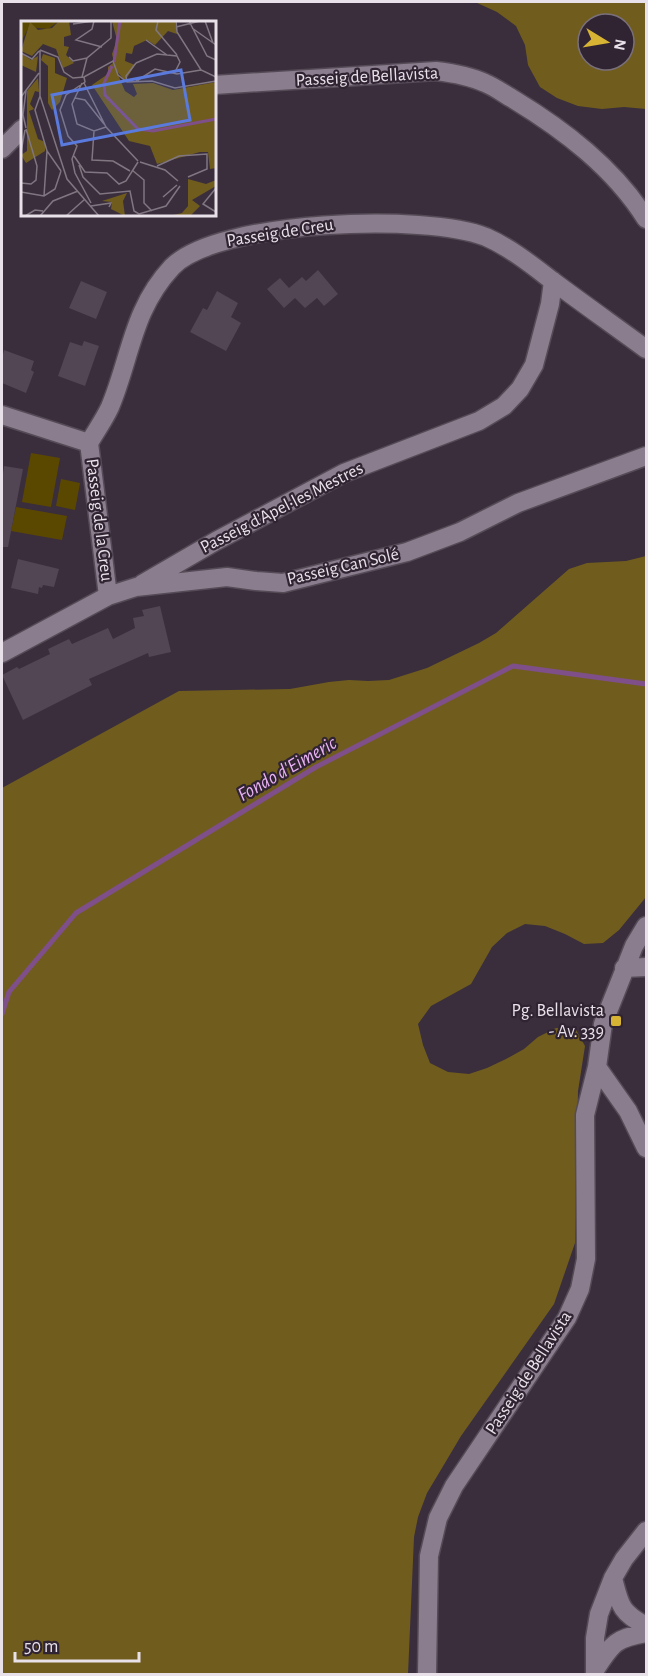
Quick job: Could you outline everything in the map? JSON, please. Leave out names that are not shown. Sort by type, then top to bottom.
[{"type":"street","name":"Passeig de Bellavista","points":[[216,85],[436,71],[484,82],[540,115],[568,136],[608,171],[646,219]]},
{"type":"street","points":[[2,149],[21,130]]},
{"type":"street","name":"Passeig de Creu","points":[[89,443],[110,408],[138,319],[154,291],[173,266],[197,250],[214,244],[277,230],[343,223],[402,225],[467,231],[485,237],[532,264],[646,349]]},
{"type":"street","name":"Passeig d'Apel·les Mestres","points":[[136,587],[344,472],[479,422],[504,406],[520,389],[534,366],[550,304],[553,281]]},
{"type":"street","points":[[2,415],[89,443]]},
{"type":"street","name":"Passeig de la Creu","points":[[89,443],[108,596]]},
{"type":"street","name":"Passeig Can Solé","points":[[2,653],[108,596],[136,587],[227,577],[283,583],[408,552],[460,532],[518,503],[646,456]]},
{"type":"street","name":"Passeig de Bellavista","points":[[427,1674],[429,1556],[438,1518],[454,1486],[567,1318],[580,1289],[586,1260],[585,1115],[597,1067],[603,1024],[624,968],[646,926]]},
{"type":"street","points":[[624,968],[646,968]]},
{"type":"street","points":[[597,1067],[628,1111],[646,1148]]},
{"type":"street","points":[[595,1672],[595,1638],[599,1614],[613,1578],[624,1559],[646,1531]]},
{"type":"street","points":[[613,1578],[618,1599],[625,1612],[646,1626]]},
{"type":"street","points":[[595,1672],[609,1648],[616,1642],[627,1636],[646,1633]]},
{"type":"shaded area","points":[[475,2],[646,2],[646,109],[624,107],[602,109],[578,106],[557,98],[540,87],[528,65],[525,45],[516,26],[497,12]]},
{"type":"shaded area","points":[[31,453],[60,458],[51,507],[22,502]]},
{"type":"shaded area","points":[[61,479],[80,483],[75,510],[56,506]]},
{"type":"shaded area","points":[[16,507],[67,516],[62,540],[11,531]]},
{"type":"shaded area","points":[[646,556],[646,897],[619,930],[603,943],[584,944],[545,926],[525,924],[507,933],[492,947],[471,984],[431,1006],[418,1024],[430,1063],[448,1072],[469,1074],[487,1068],[524,1049],[538,1037],[556,1028],[575,1028],[585,1046],[578,1091],[575,1243],[554,1304],[461,1436],[427,1493],[418,1517],[414,1537],[408,1674],[2,1674],[2,788],[179,691],[290,689],[349,680],[389,680],[427,668],[496,633],[569,569],[587,563],[626,561]]},
{"type":"building","points":[[318,270],[338,294],[324,306],[317,298],[305,308],[295,298],[284,308],[267,289],[280,278],[289,288],[302,277],[306,281]]},
{"type":"building","points":[[81,281],[107,292],[96,319],[69,308]]},
{"type":"building","points":[[217,291],[238,303],[231,317],[241,323],[226,351],[190,332],[203,308],[207,310]]},
{"type":"building","points":[[84,341],[99,346],[85,386],[58,376],[70,342],[82,346]]},
{"type":"building","points":[[4,350],[34,361],[31,370],[34,372],[26,393],[2,383]]},
{"type":"building","points":[[4,466],[23,469],[8,547],[2,547]]},
{"type":"building","points":[[18,559],[59,569],[54,587],[43,585],[42,588],[39,587],[38,594],[11,588]]},
{"type":"building","points":[[160,606],[171,652],[149,657],[148,653],[89,679],[92,685],[23,720],[2,675],[50,654],[48,649],[69,639],[72,644],[108,628],[113,639],[135,628],[133,618],[144,616],[142,610]]},
{"type":"waterway","name":"Fondo d'Eimeric","points":[[2,1014],[9,992],[76,913],[316,767],[513,666],[646,684]]},
{"type":"place","name":"Pg. Bellavista - Av. 339","points":[[616,1021]]}]
